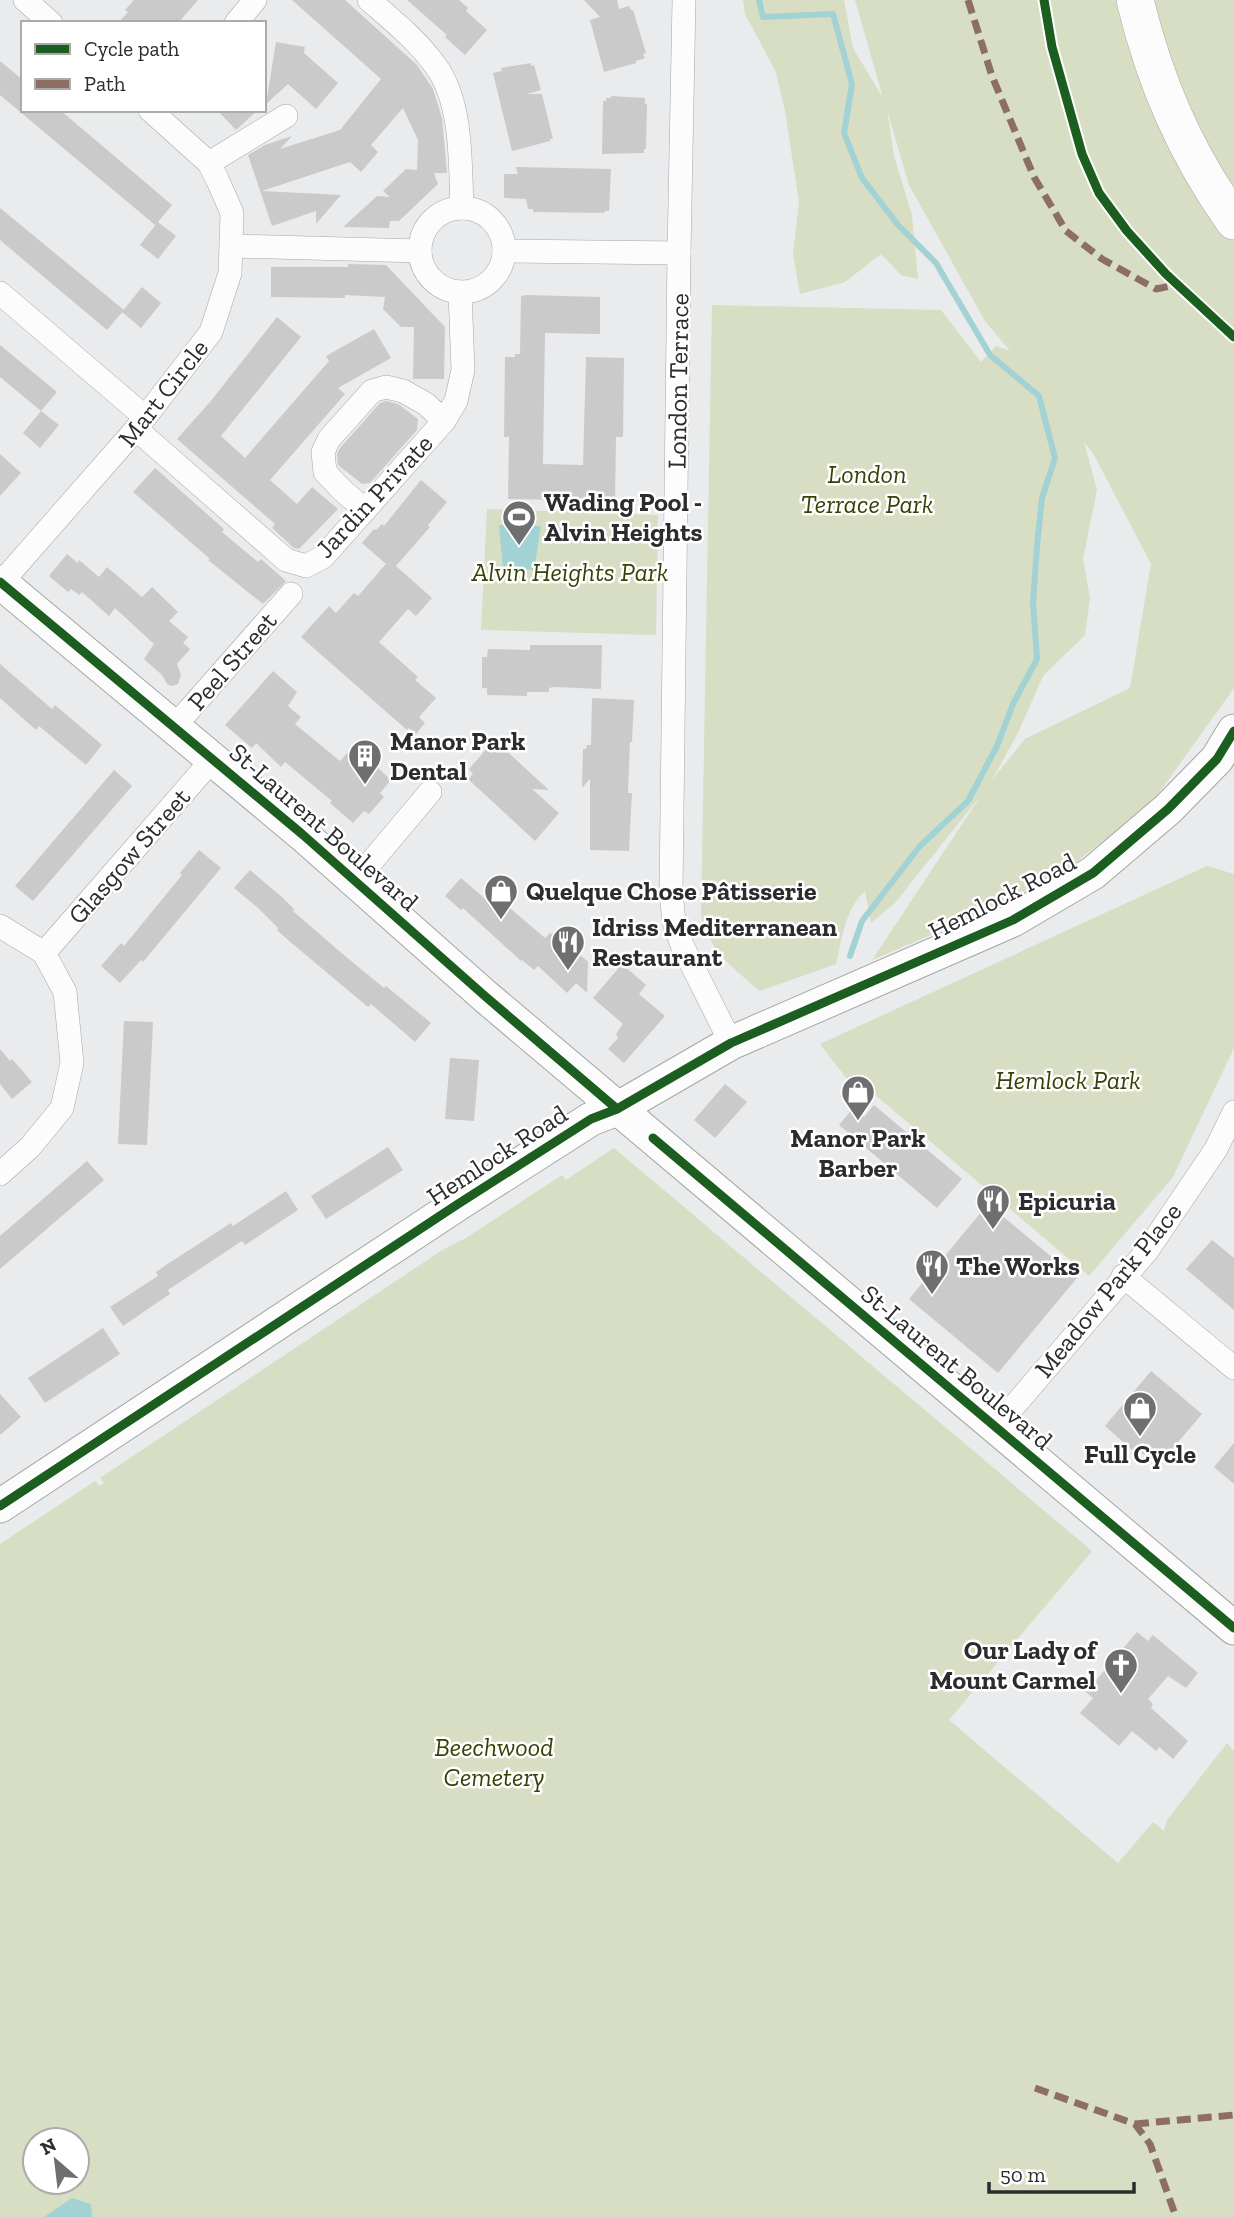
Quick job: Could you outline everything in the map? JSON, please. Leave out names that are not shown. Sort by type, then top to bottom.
[{"type":"main road","points":[[1135,0],[1150,56],[1168,105],[1191,153],[1234,221]]},
{"type":"street","points":[[25,0],[49,21]]},
{"type":"street","points":[[238,21],[256,0]]},
{"type":"street","name":"London Terrace","points":[[684,0],[671,892],[674,922],[682,945],[731,1043]]},
{"type":"street","points":[[374,1],[438,67],[460,134],[462,208]]},
{"type":"street","name":"Mart Circle","points":[[1,583],[141,423],[211,332],[230,273],[232,213],[209,163],[156,112]]},
{"type":"street","points":[[209,163],[286,116]]},
{"type":"street","points":[[462,208],[475,210],[494,222],[500,232],[504,251],[502,264],[491,281],[474,290],[460,292],[439,286],[429,277],[420,251],[421,239],[427,226],[450,209],[462,208]]},
{"type":"street","points":[[232,246],[420,251]]},
{"type":"street","points":[[504,251],[679,253]]},
{"type":"street","name":"Jardin Private","points":[[0,293],[286,560],[306,566],[323,557],[444,421],[456,401],[463,370],[460,292]]},
{"type":"street","points":[[365,510],[326,472],[323,452],[329,439],[372,391],[386,387],[403,391],[426,404],[444,421]]},
{"type":"street","name":"St-Laurent Boulevard","points":[[1,583],[356,880],[486,997],[617,1109],[1234,1628]]},
{"type":"street","name":"Peel Street","points":[[174,727],[291,594]]},
{"type":"street","name":"Hemlock Road","points":[[0,1506],[591,1119],[617,1109],[731,1043],[1013,920],[1093,873],[1168,809],[1217,759],[1234,731]]},
{"type":"street","name":"Glasgow Street","points":[[44,953],[212,760]]},
{"type":"street","points":[[356,880],[430,792]]},
{"type":"street","points":[[0,926],[44,953],[65,992],[72,1063],[62,1108],[30,1147],[0,1174]]},
{"type":"street","name":"Meadow Park Place","points":[[996,1427],[1147,1251],[1216,1149],[1234,1112]]},
{"type":"street","points":[[1123,1276],[1234,1368]]},
{"type":"green space","name":"London Terrace Park","points":[[743,0],[844,0],[853,48],[883,98],[855,0],[1234,0],[1234,688],[1151,804],[1044,887],[872,960],[982,794],[894,904],[871,923],[865,891],[858,898],[845,925],[836,964],[760,991],[723,958],[704,927],[701,914],[712,305],[941,310],[981,362],[996,346],[1010,351],[985,321],[909,185],[887,110],[894,156],[912,215],[918,279],[901,275],[881,254],[845,282],[800,294],[793,254],[799,202],[785,111],[776,72],[745,14]],"holes":[[[1084,442],[1094,455],[1151,564],[1130,688],[1025,739],[992,780],[1018,733],[1043,676],[1085,635],[1090,598],[1083,559],[1097,490]]]},
{"type":"green space","name":"Alvin Heights Park","points":[[487,509],[658,515],[656,635],[481,630]]},
{"type":"green space","name":"Hemlock Park","points":[[1207,866],[1234,874],[1234,1048],[1173,1177],[1089,1276],[873,1093],[865,1102],[820,1044]]},
{"type":"green space","name":"Beechwood Cemetery","points":[[614,1148],[1092,1551],[949,1720],[1118,1863],[1153,1822],[1164,1831],[1167,1820],[1227,1743],[1234,1751],[1234,2217],[0,2217],[0,1544],[95,1481],[99,1486],[104,1483],[100,1478],[444,1249],[466,1238],[562,1175],[566,1180]]},
{"type":"water","name":"Wading Pool - Alvin Heights","points":[[499,525],[541,526],[534,570],[503,569]]},
{"type":"water","points":[[72,2198],[91,2204],[92,2217],[44,2217]]},
{"type":"building","points":[[134,0],[198,0],[180,21],[120,21],[128,12],[125,10]]},
{"type":"building","points":[[292,0],[345,0],[417,65],[433,89],[442,118],[447,173],[434,173],[438,184],[399,221],[390,221],[389,228],[343,227],[377,196],[390,197],[383,191],[406,169],[417,170],[418,140],[403,108],[371,145],[378,152],[361,172],[350,162],[262,191],[341,195],[316,224],[316,211],[272,226],[248,155],[265,145],[292,136],[280,149],[340,130],[381,79]]},
{"type":"building","points":[[407,0],[459,0],[468,8],[466,11],[487,30],[465,55],[445,37],[447,35]]},
{"type":"building","points":[[584,0],[617,0],[619,9],[629,6],[633,10],[646,53],[643,54],[645,58],[604,72],[590,20],[600,17]]},
{"type":"building","points":[[276,42],[305,47],[304,53],[338,83],[316,109],[288,84],[266,104]]},
{"type":"building","points":[[0,61],[21,78],[21,112],[62,112],[172,205],[158,222],[176,236],[158,259],[140,245],[157,223],[155,225],[0,95]]},
{"type":"building","points":[[531,63],[531,66],[534,65],[541,90],[527,94],[542,94],[553,139],[512,151],[493,73],[502,71],[501,68]]},
{"type":"building","points":[[611,96],[645,98],[647,104],[644,153],[602,154],[603,101]]},
{"type":"building","points":[[219,112],[256,112],[236,130]]},
{"type":"building","points":[[516,167],[611,169],[609,211],[533,212],[533,209],[528,209],[526,199],[504,198],[504,174],[518,174]]},
{"type":"building","points":[[0,208],[124,310],[107,330],[0,240]]},
{"type":"building","points":[[348,264],[386,265],[445,327],[444,379],[413,379],[414,327],[401,327],[383,309],[385,297],[271,297],[271,267],[348,267]]},
{"type":"building","points":[[142,287],[161,303],[141,328],[122,312]]},
{"type":"building","points":[[521,296],[600,297],[600,334],[545,333],[543,464],[583,465],[586,357],[624,358],[623,437],[616,437],[615,501],[508,499],[509,437],[504,437],[505,357],[520,354]]},
{"type":"building","points":[[277,317],[301,337],[221,436],[245,458],[329,361],[326,356],[374,329],[391,358],[338,388],[345,394],[270,480],[297,504],[312,487],[338,509],[299,549],[294,548],[272,528],[275,524],[177,439]]},
{"type":"building","points":[[0,345],[57,392],[41,411],[0,377]]},
{"type":"building","points":[[386,401],[398,404],[418,419],[417,430],[370,483],[362,484],[338,465],[337,454],[380,403]]},
{"type":"building","points":[[41,411],[59,425],[40,448],[23,433]]},
{"type":"building","points":[[0,454],[21,473],[0,496]]},
{"type":"building","points":[[155,468],[224,529],[222,532],[258,562],[261,559],[286,581],[263,604],[208,560],[210,559],[133,492]]},
{"type":"building","points":[[421,480],[447,502],[428,525],[430,527],[396,566],[432,598],[416,616],[408,609],[379,642],[418,677],[415,680],[436,698],[419,717],[425,723],[416,734],[409,728],[407,730],[301,637],[329,606],[336,613],[354,593],[358,596],[386,564],[362,543],[374,529],[382,524],[384,526]]},
{"type":"building","points":[[67,554],[78,563],[79,560],[99,577],[107,567],[142,597],[152,587],[178,612],[169,621],[188,637],[183,643],[190,649],[177,664],[181,675],[178,684],[167,684],[162,675],[144,659],[154,644],[115,608],[109,616],[82,592],[79,595],[71,589],[68,592],[49,576]]},
{"type":"building","points":[[530,645],[602,645],[601,689],[554,687],[549,688],[549,692],[527,692],[527,696],[487,695],[487,688],[482,688],[482,657],[487,657],[488,649],[530,650]]},
{"type":"building","points":[[0,664],[52,709],[55,705],[102,745],[86,765],[39,726],[36,730],[0,698]]},
{"type":"building","points":[[273,671],[297,692],[288,706],[301,717],[295,724],[340,761],[347,753],[362,766],[368,759],[391,780],[380,793],[384,797],[369,814],[364,811],[353,823],[330,803],[332,801],[285,762],[281,767],[256,743],[252,748],[225,725]]},
{"type":"building","points":[[592,698],[634,700],[628,793],[632,793],[629,851],[590,850],[590,779],[582,788],[583,749],[591,745]]},
{"type":"building","points":[[499,744],[549,790],[532,789],[559,813],[535,841],[468,779],[473,774],[469,769],[489,746],[494,750]]},
{"type":"building","points":[[114,770],[132,786],[33,901],[15,886]]},
{"type":"building","points":[[199,850],[221,868],[143,962],[141,960],[120,983],[101,966],[121,943],[124,946]]},
{"type":"building","points":[[250,870],[338,950],[431,1023],[415,1042],[371,1004],[368,1007],[288,940],[257,907],[234,888]]},
{"type":"building","points":[[461,878],[498,910],[504,903],[545,938],[554,932],[588,962],[587,993],[576,983],[567,993],[538,966],[534,970],[521,961],[463,908],[461,910],[445,896]]},
{"type":"building","points":[[622,964],[646,985],[639,994],[665,1016],[624,1063],[608,1049],[618,1038],[616,1034],[623,1024],[593,998]]},
{"type":"building","points":[[124,1021],[153,1022],[147,1145],[118,1144]]},
{"type":"building","points":[[0,1049],[32,1082],[12,1099],[0,1084]]},
{"type":"building","points":[[450,1058],[479,1060],[474,1121],[445,1119]]},
{"type":"building","points":[[725,1084],[747,1102],[715,1138],[694,1120]]},
{"type":"building","points":[[874,1105],[962,1179],[937,1208],[839,1125],[853,1108],[864,1117]]},
{"type":"building","points":[[388,1147],[403,1170],[326,1219],[311,1196]]},
{"type":"building","points":[[87,1161],[104,1180],[0,1269],[0,1236]]},
{"type":"building","points":[[286,1191],[298,1210],[245,1245],[242,1241],[168,1290],[170,1294],[123,1326],[110,1307],[158,1276],[156,1272],[169,1263]]},
{"type":"building","points":[[988,1204],[1077,1278],[998,1373],[909,1299]]},
{"type":"building","points":[[1212,1240],[1234,1258],[1234,1310],[1186,1269]]},
{"type":"building","points":[[103,1328],[120,1354],[45,1403],[28,1378]]},
{"type":"building","points":[[1151,1371],[1202,1414],[1160,1463],[1141,1452],[1138,1455],[1105,1426]]},
{"type":"building","points":[[0,1394],[21,1417],[0,1435]]},
{"type":"building","points":[[1234,1443],[1234,1484],[1214,1467]]},
{"type":"building","name":"Our Lady of Mount Carmel","points":[[1137,1632],[1148,1641],[1153,1635],[1198,1673],[1186,1688],[1168,1676],[1148,1699],[1153,1704],[1151,1708],[1188,1741],[1173,1759],[1159,1747],[1156,1751],[1132,1731],[1119,1746],[1080,1713],[1093,1698],[1086,1692]]},
{"type":"waterway","points":[[759,0],[763,17],[833,14],[852,84],[844,133],[862,178],[898,225],[936,263],[990,355],[1039,396],[1055,458],[1042,498],[1037,546],[1033,603],[1037,659],[968,801],[920,846],[862,921],[850,956]]},
{"type":"marked path","points":[[968,0],[992,76],[1034,177],[1066,231],[1102,259],[1156,289],[1176,285]]},
{"type":"marked path","points":[[1035,2088],[1135,2124],[1150,2144],[1176,2217]]},
{"type":"marked path","points":[[1135,2124],[1234,2115]]},
{"type":"cycle path","points":[[1044,0],[1052,47],[1082,154],[1099,193],[1127,231],[1166,274],[1234,337]]},
{"type":"cycle path","points":[[0,582],[302,834],[617,1109]]},
{"type":"cycle path","points":[[0,1506],[591,1119],[617,1109],[731,1043],[1013,920],[1093,873],[1168,809],[1217,759],[1234,731]]},
{"type":"cycle path","points":[[653,1138],[1234,1628]]},
{"type":"place","name":"Wading Pool - Alvin Heights","points":[[519,547]]},
{"type":"place","name":"Manor Park Dental","points":[[365,786]]},
{"type":"place","name":"Quelque Chose Pâtisserie","points":[[501,921]]},
{"type":"place","name":"Idriss Mediterranean Restaurant","points":[[568,972]]},
{"type":"place","name":"Manor Park Barber","points":[[858,1122]]},
{"type":"place","name":"Epicuria","points":[[993,1231]]},
{"type":"place","name":"The Works","points":[[932,1296]]},
{"type":"place","name":"Full Cycle","points":[[1140,1438]]},
{"type":"place","name":"Our Lady of Mount Carmel","points":[[1121,1695]]}]
